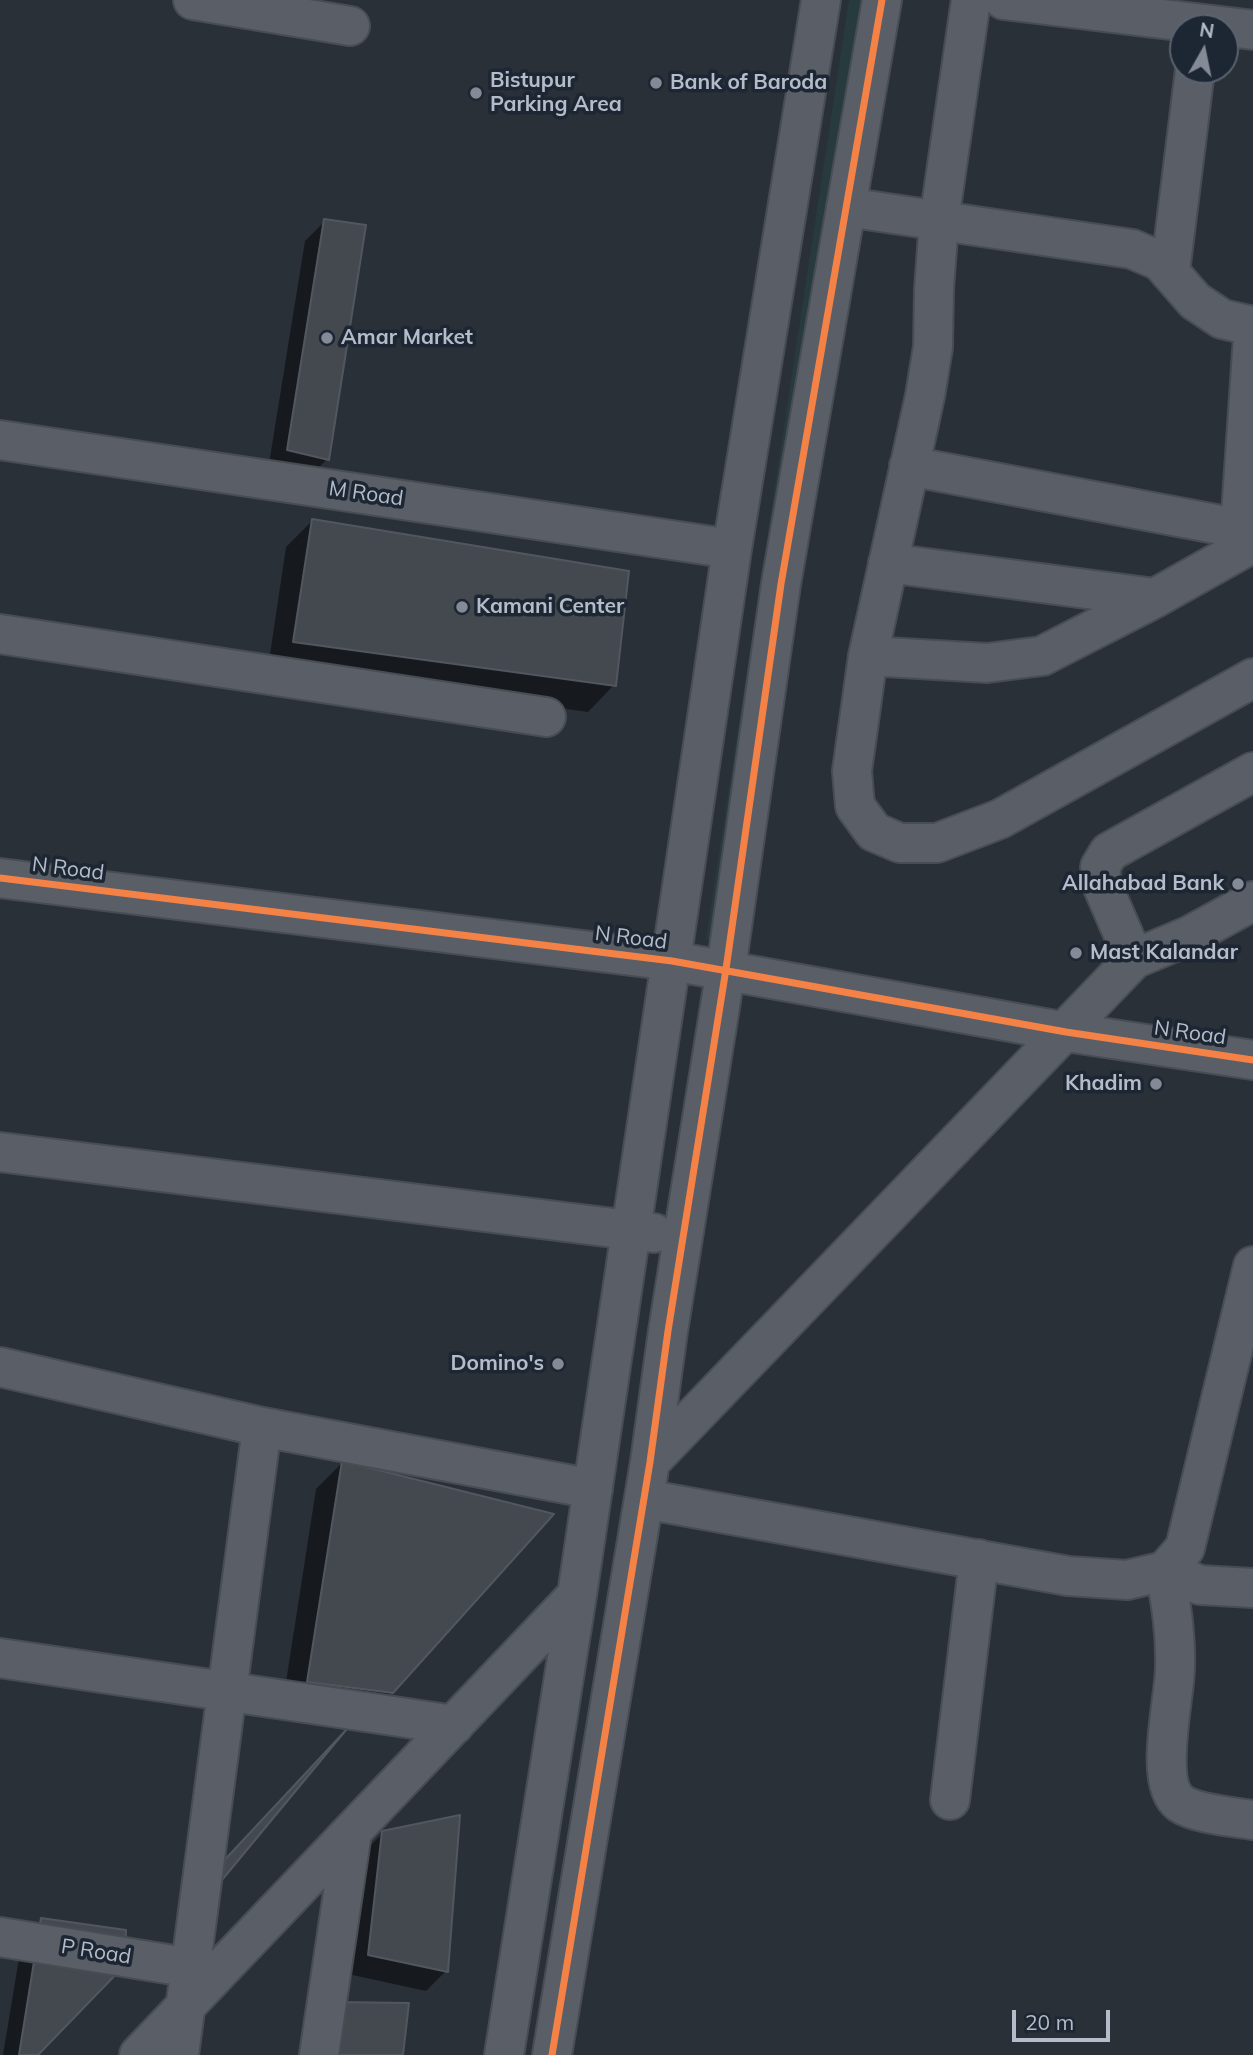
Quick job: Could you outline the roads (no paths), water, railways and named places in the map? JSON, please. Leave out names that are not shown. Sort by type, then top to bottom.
[{"type":"street","points":[[193,0],[264,5],[350,26]]},
{"type":"street","points":[[504,2055],[577,1595],[732,549],[821,0]]},
{"type":"street","points":[[552,2055],[650,1462],[726,970],[781,584],[882,0]]},
{"type":"street","points":[[971,0],[939,221],[933,346],[925,396],[868,656],[852,771],[855,806],[874,832],[900,843],[937,842],[1000,819],[1253,678]]},
{"type":"street","points":[[1004,0],[1139,8],[1169,16]]},
{"type":"street","points":[[1170,272],[1193,84]]},
{"type":"street","points":[[846,207],[1132,249],[1160,261],[1195,301],[1222,319],[1253,326]]},
{"type":"street","points":[[1249,534],[1253,337]]},
{"type":"street","name":"M Road","points":[[0,440],[732,549]]},
{"type":"street","points":[[909,466],[1249,534]]},
{"type":"street","points":[[868,656],[987,663],[1042,656],[1155,598],[1249,534]]},
{"type":"street","points":[[888,563],[1155,598]]},
{"type":"street","points":[[0,634],[546,717]]},
{"type":"street","points":[[1134,959],[1101,884],[1100,867],[1109,852],[1253,772]]},
{"type":"street","name":"N Road","points":[[0,878],[672,961],[1066,1032],[1253,1060]]},
{"type":"street","points":[[650,1462],[1134,959],[1191,934],[1253,901]]},
{"type":"street","points":[[0,1152],[683,1236]]},
{"type":"street","points":[[1165,1571],[1185,1548],[1243,1345],[1253,1266]]},
{"type":"street","points":[[0,1367],[262,1427],[593,1489]]},
{"type":"street","points":[[179,2055],[262,1427]]},
{"type":"street","points":[[644,1499],[1068,1576],[1127,1580],[1165,1571],[1200,1585],[1253,1588]]},
{"type":"street","points":[[950,1800],[979,1559]]},
{"type":"street","points":[[1165,1571],[1174,1618],[1175,1668],[1166,1758],[1168,1786],[1180,1802],[1209,1814],[1253,1820]]},
{"type":"street","points":[[139,2055],[577,1595]]},
{"type":"street","points":[[0,1658],[454,1724]]},
{"type":"street","points":[[319,2055],[352,1832]]},
{"type":"street","name":"P Road","points":[[0,1937],[192,1968]]},
{"type":"place","name":"Bank of Baroda","points":[[656,83]]},
{"type":"place","name":"Bistupur Parking Area","points":[[476,93]]},
{"type":"place","name":"Amar Market","points":[[327,338]]},
{"type":"place","name":"Kamani Center","points":[[462,607]]},
{"type":"place","name":"Allahabad Bank","points":[[1238,884]]},
{"type":"place","name":"Mast Kalandar","points":[[1076,953]]},
{"type":"place","name":"Khadim","points":[[1156,1084]]},
{"type":"place","name":"Domino's","points":[[558,1364]]}]
